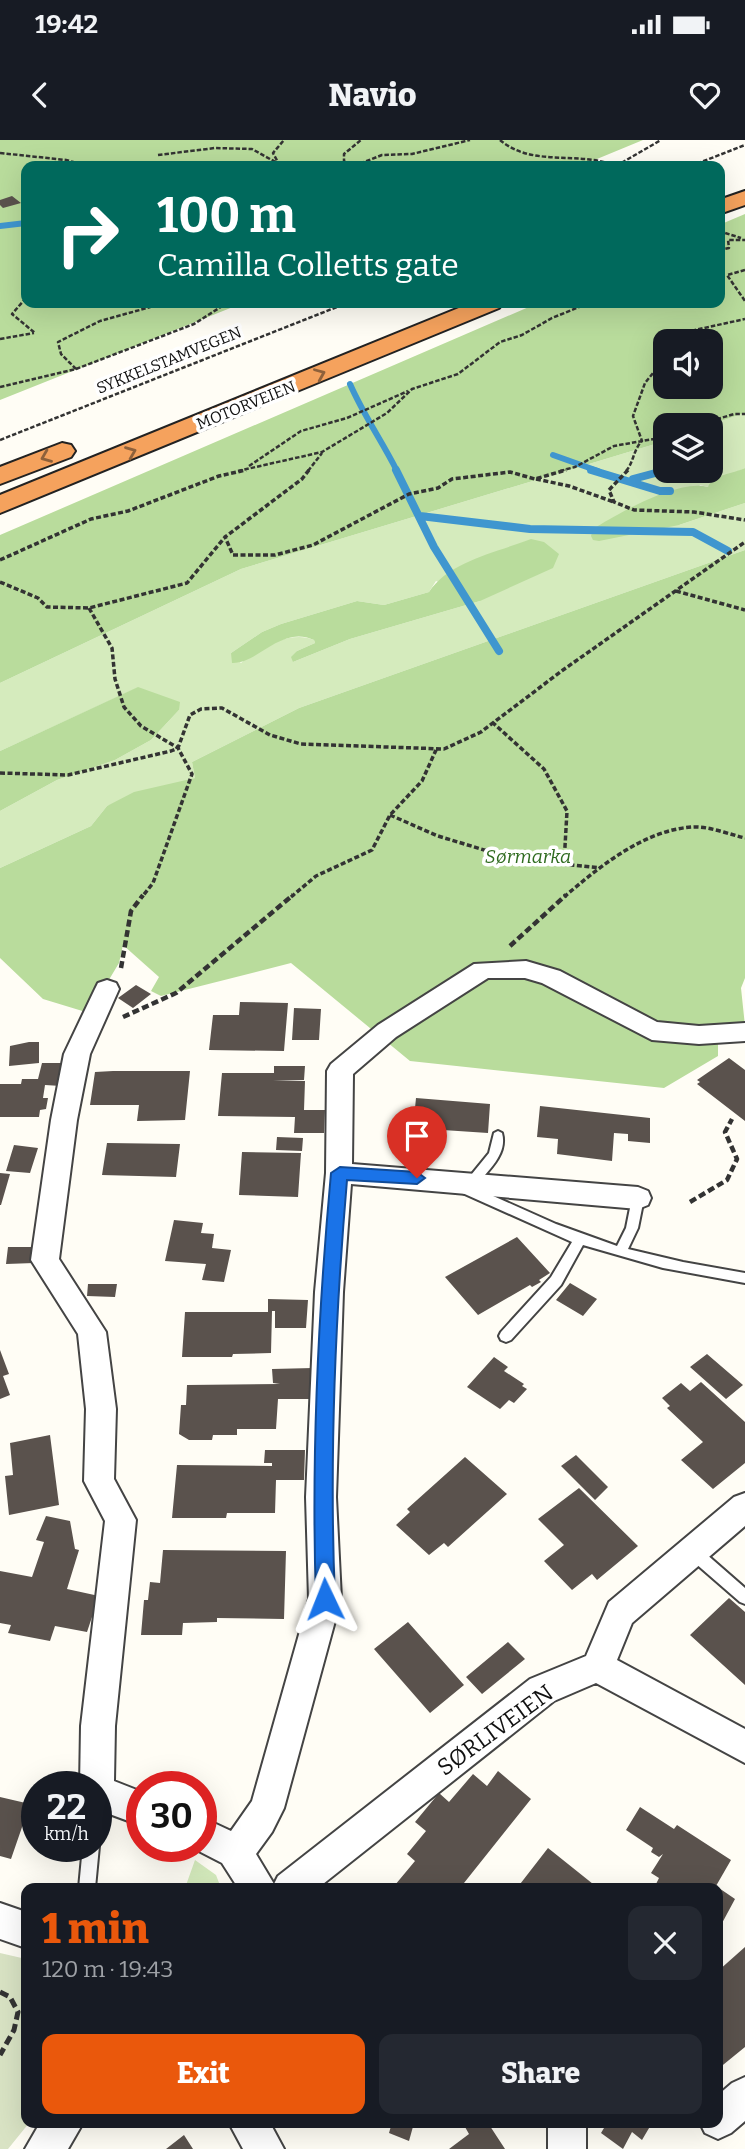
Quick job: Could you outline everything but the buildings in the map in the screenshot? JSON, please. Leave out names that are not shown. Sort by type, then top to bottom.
[{"type":"highway","points":[[725,205],[745,197]]},
{"type":"highway","name":"MOTORVEIEN","points":[[0,505],[479,308]]},
{"type":"highway","points":[[0,476],[78,444]]},
{"type":"street","points":[[234,1851],[256,1828],[267,1808],[325,1599],[321,1497],[329,1292],[340,1173],[340,1071],[387,1031],[483,970],[526,969],[551,977],[652,1031],[699,1035],[745,1032]]},
{"type":"street","points":[[97,1771],[98,1726],[121,1520],[99,1481],[101,1409],[92,1332],[45,1260],[77,1054],[107,989]]},
{"type":"street","points":[[340,1173],[638,1198]]},
{"type":"street","points":[[745,1507],[620,1612],[598,1667],[745,1748]]},
{"type":"street","name":"SØRLIVEIEN","points":[[296,1883],[542,1690],[598,1667]]},
{"type":"street","points":[[217,1842],[234,1851],[255,1883]]},
{"type":"street","points":[[0,1921],[21,1928]]},
{"type":"street","points":[[723,2116],[745,2096]]},
{"type":"street","points":[[44,2149],[60,2128]]},
{"type":"street","points":[[251,2128],[265,2149]]},
{"type":"street","points":[[567,2128],[567,2149]]},
{"type":"lane","points":[[471,1183],[495,1154],[498,1136]]},
{"type":"lane","points":[[443,1180],[580,1239],[620,1252],[695,1271],[745,1278]]},
{"type":"lane","points":[[620,1252],[632,1227],[638,1198]]},
{"type":"lane","points":[[506,1336],[556,1280],[580,1239]]},
{"type":"lane","points":[[692,1551],[745,1597]]},
{"type":"lane","points":[[87,1883],[89,1862]]},
{"type":"path","points":[[278,161],[273,153],[284,140]]},
{"type":"path","points":[[344,161],[344,154],[361,140]]},
{"type":"path","points":[[366,161],[385,154],[412,154],[470,140]]},
{"type":"path","points":[[500,140],[504,145],[522,153],[588,157],[600,161]]},
{"type":"path","points":[[625,161],[661,140]]},
{"type":"path","points":[[704,161],[745,145]]},
{"type":"path","points":[[158,155],[215,148],[252,149],[273,161]]},
{"type":"path","points":[[0,153],[70,161]]},
{"type":"path","points":[[725,234],[745,239]]},
{"type":"path","points":[[725,249],[729,248],[728,240],[745,239]]},
{"type":"path","points":[[745,270],[727,275],[745,301]]},
{"type":"path","points":[[0,339],[35,333],[12,314],[21,304]]},
{"type":"path","points":[[76,369],[61,354],[58,342],[100,321],[147,308]]},
{"type":"path","points":[[0,387],[76,369],[194,324],[219,308]]},
{"type":"path","name":"SYKKELSTAMVEGEN","points":[[0,440],[334,308]]},
{"type":"path","points":[[247,468],[301,431],[347,418],[412,389],[457,374],[500,342],[522,335],[577,308]]},
{"type":"path","points":[[703,329],[727,326],[745,319]]},
{"type":"path","points":[[642,441],[633,416],[645,383],[653,373]]},
{"type":"path","points":[[0,560],[91,519],[128,511],[247,468],[322,452],[387,413],[412,389]]},
{"type":"path","points":[[723,417],[745,414]]},
{"type":"path","points":[[535,479],[575,467],[614,446],[653,439]]},
{"type":"path","points":[[614,502],[609,490],[631,466],[636,447],[642,441]]},
{"type":"path","points":[[0,582],[38,598],[47,607],[89,608],[187,583],[225,537],[302,479],[322,452]]},
{"type":"path","points":[[225,537],[233,555],[275,555],[313,545],[409,495],[438,488],[452,479],[510,472],[569,486],[634,510],[694,512],[745,520]]},
{"type":"path","points":[[0,773],[68,775],[126,760],[163,754],[178,748],[190,715],[211,706],[238,714],[260,731],[300,744],[436,750],[447,748],[476,735],[745,543]]},
{"type":"path","points":[[676,591],[745,610]]},
{"type":"path","points":[[89,608],[112,648],[115,678],[124,707],[141,726],[178,748],[192,774],[153,883],[131,911],[123,964],[107,989]]},
{"type":"path","points":[[492,722],[544,769],[566,811],[564,864]]},
{"type":"path","points":[[91,1022],[116,1019],[138,1012],[176,993],[317,876],[372,850],[390,815],[422,781],[436,750]]},
{"type":"path","points":[[390,815],[438,836],[514,859],[602,868]]},
{"type":"path","points":[[483,970],[576,885],[653,835],[692,827],[745,838]]},
{"type":"path","points":[[690,1202],[727,1180],[737,1159],[725,1132],[732,1119]]},
{"type":"path","points":[[0,1993],[13,2001],[19,2011],[18,2023],[0,2055]]},
{"type":"green space","points":[[0,140],[643,140],[592,161],[21,161],[21,308],[230,308],[0,400]]},
{"type":"green space","points":[[745,214],[745,413],[723,420],[723,413],[653,413],[653,445],[241,569],[0,683],[0,535],[526,308],[725,308],[725,222]]},
{"type":"green space","points":[[745,413],[745,468],[723,479],[723,420]]},
{"type":"green space","points":[[653,445],[653,483],[716,483],[708,487],[700,485],[679,525],[745,503],[745,550],[299,708],[192,762],[195,778],[107,806],[91,826],[0,868],[0,811],[57,780],[115,760],[151,740],[179,710],[137,688],[0,751],[0,683],[241,569]],"holes":[[[436,581],[480,601],[350,639],[293,662],[297,651],[315,643],[314,640],[296,637],[276,642],[256,651],[241,663],[231,653],[262,632],[281,624],[357,601],[384,605],[429,592]]]},
{"type":"green space","points":[[745,468],[745,503],[679,525],[599,541],[593,540],[591,536],[593,529],[649,499],[681,488],[708,487],[711,483],[723,483],[723,476]]},
{"type":"green space","points":[[531,539],[544,542],[559,554],[553,568],[480,601],[350,639],[293,662],[291,657],[297,651],[315,643],[314,640],[291,637],[242,662],[232,663],[231,653],[262,632],[281,624],[357,601],[384,605],[429,592],[438,581],[461,565]]},
{"type":"green space","name":"Sørmarka","points":[[745,550],[745,978],[741,988],[745,1026],[718,1028],[718,1056],[664,1088],[410,1061],[291,963],[161,996],[151,991],[159,977],[123,945],[119,963],[89,1013],[43,999],[0,958],[0,868],[91,826],[107,806],[134,792],[195,778],[192,762],[299,708]]},
{"type":"green space","points":[[138,687],[180,702],[179,710],[151,740],[115,760],[57,780],[0,811],[0,751]]},
{"type":"green space","points":[[194,1862],[216,1875],[219,1883],[187,1883]]},
{"type":"green space","points":[[0,1953],[21,1958],[21,2128],[25,2128],[8,2149],[0,2149]]},
{"type":"waterway","points":[[0,226],[21,224]]},
{"type":"waterway","points":[[350,384],[397,471]]},
{"type":"waterway","points":[[553,455],[598,471]]},
{"type":"waterway","points":[[396,470],[434,547],[499,651]]},
{"type":"waterway","points":[[591,470],[660,491],[670,491]]},
{"type":"waterway","points":[[633,479],[653,474]]},
{"type":"waterway","points":[[420,516],[530,529],[693,532],[728,551]]},
{"type":"route","points":[[325,1599],[321,1497],[329,1292],[340,1173],[417,1178]]}]
